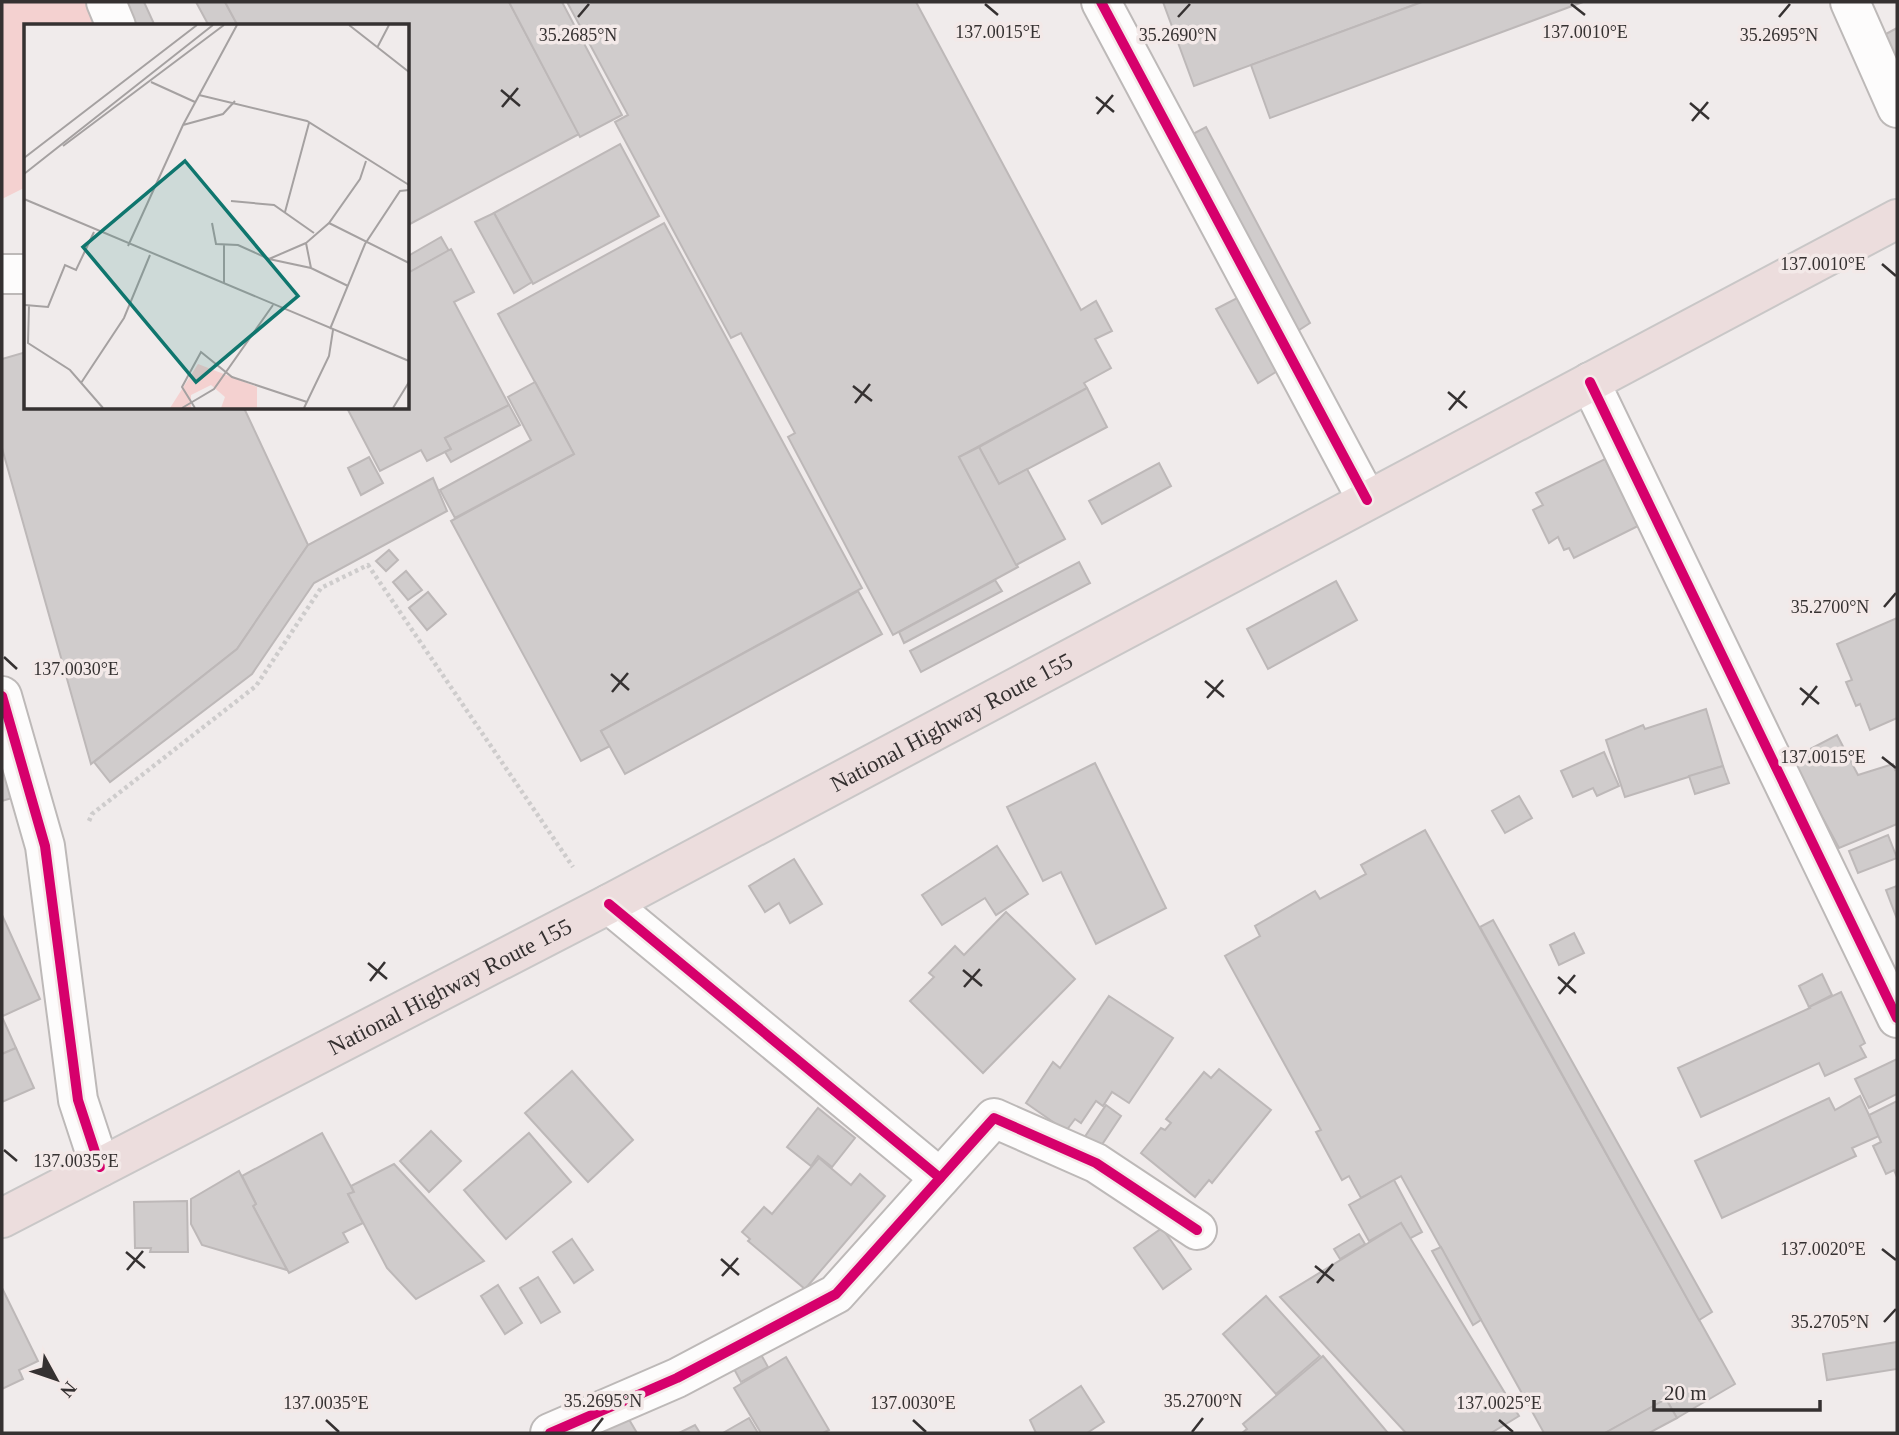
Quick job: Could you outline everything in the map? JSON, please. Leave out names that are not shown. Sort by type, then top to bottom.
[{"type":"highway","name":"National Highway Route 155","points":[[2,1218],[609,904],[1897,219]]},
{"type":"street","points":[[106,2],[115,24]]},
{"type":"street","points":[[1101,2],[1367,500]]},
{"type":"street","points":[[1850,2],[1897,108]]},
{"type":"street","points":[[2,274],[24,274]]},
{"type":"street","points":[[1590,382],[1897,1017]]},
{"type":"street","points":[[2,696],[45,846],[78,1100],[100,1167]]},
{"type":"street","points":[[609,904],[940,1178]]},
{"type":"street","points":[[550,1433],[677,1378],[836,1294],[994,1118],[1096,1163],[1197,1230]]},
{"type":"path","points":[[45,846],[81,838],[92,814],[256,687],[321,588],[368,565],[578,873]]},
{"type":"shaded area","points":[[2,2],[105,2],[110,24],[24,24],[24,188],[2,199]]},
{"type":"building","points":[[123,2],[144,2],[154,24],[133,24]]},
{"type":"building","points":[[196,2],[225,2],[237,24],[208,24]]},
{"type":"building","points":[[225,2],[509,2],[579,134],[410,224],[410,24],[237,24]]},
{"type":"building","points":[[509,2],[562,2],[622,115],[580,137]]},
{"type":"building","points":[[567,2],[916,2],[1081,310],[1096,301],[1112,331],[1095,339],[1111,368],[1084,383],[1087,388],[959,457],[1018,567],[893,635],[788,437],[795,433],[741,333],[731,338],[615,122],[628,115]]},
{"type":"building","points":[[1163,2],[1422,2],[1194,86]]},
{"type":"building","points":[[1422,2],[1583,2],[1270,118],[1251,65]]},
{"type":"building","points":[[1897,28],[1897,64],[1884,35]]},
{"type":"building","points":[[1206,127],[1310,323],[1296,332],[1191,135]]},
{"type":"building","points":[[620,144],[659,216],[533,284],[494,213]]},
{"type":"building","points":[[494,213],[532,282],[514,293],[475,222]]},
{"type":"building","points":[[664,223],[862,588],[601,731],[610,746],[581,761],[451,521],[574,454],[498,314]]},
{"type":"building","points":[[441,237],[449,251],[410,272],[410,255]]},
{"type":"building","points":[[451,249],[474,292],[454,302],[509,405],[445,438],[451,449],[427,461],[421,450],[380,471],[348,410],[410,410],[410,272]]},
{"type":"building","points":[[1239,297],[1279,370],[1258,383],[1216,309]]},
{"type":"building","points":[[24,353],[24,410],[245,410],[308,545],[237,649],[91,764],[2,448],[2,359]]},
{"type":"building","points":[[535,382],[574,454],[455,518],[440,490],[531,440],[508,397]]},
{"type":"building","points":[[1087,388],[1107,427],[999,484],[979,447]]},
{"type":"building","points":[[509,405],[520,425],[451,462],[445,452],[451,449],[445,438]]},
{"type":"building","points":[[979,447],[999,484],[1027,469],[1065,539],[1016,565],[959,457]]},
{"type":"building","points":[[369,457],[383,483],[361,495],[348,468]]},
{"type":"building","points":[[1605,459],[1638,526],[1574,558],[1569,548],[1564,550],[1558,537],[1549,543],[1533,510],[1543,505],[1536,493]]},
{"type":"building","points":[[1159,463],[1171,486],[1102,524],[1089,501]]},
{"type":"building","points":[[433,478],[447,511],[314,583],[252,674],[110,782],[94,762],[237,649],[308,545]]},
{"type":"building","points":[[389,550],[398,560],[386,571],[376,561]]},
{"type":"building","points":[[1079,562],[1090,583],[921,672],[910,651]]},
{"type":"building","points":[[406,571],[422,590],[408,600],[393,582]]},
{"type":"building","points":[[995,580],[1002,591],[904,643],[899,632]]},
{"type":"building","points":[[1336,581],[1357,620],[1268,669],[1247,629]]},
{"type":"building","points":[[858,591],[882,634],[625,774],[601,731]]},
{"type":"building","points":[[428,592],[446,614],[427,630],[409,608]]},
{"type":"building","points":[[1897,618],[1897,718],[1870,730],[1860,704],[1856,706],[1846,682],[1852,680],[1837,644]]},
{"type":"building","points":[[1706,709],[1723,766],[1625,797],[1606,740],[1643,725],[1645,729]]},
{"type":"building","points":[[1837,735],[1858,775],[1893,764],[1895,770],[1897,769],[1897,824],[1839,848],[1791,759]]},
{"type":"building","points":[[1604,752],[1619,786],[1597,796],[1593,788],[1573,797],[1561,771]]},
{"type":"building","points":[[1095,763],[1166,908],[1096,944],[1061,872],[1043,881],[1007,807]]},
{"type":"building","points":[[2,765],[12,798],[2,801]]},
{"type":"building","points":[[1723,766],[1729,783],[1695,794],[1689,776]]},
{"type":"building","points":[[1519,796],[1532,818],[1505,833],[1492,811]]},
{"type":"building","points":[[1425,830],[1735,1384],[1677,1418],[1666,1399],[1605,1433],[1544,1433],[1401,1176],[1361,1198],[1349,1176],[1342,1180],[1316,1132],[1321,1130],[1225,956],[1260,936],[1255,926],[1315,891],[1320,899],[1366,874],[1361,865]]},
{"type":"building","points":[[1888,835],[1897,858],[1858,873],[1849,851]]},
{"type":"building","points":[[997,846],[1028,894],[996,915],[985,898],[942,925],[922,895]]},
{"type":"building","points":[[794,859],[822,904],[790,923],[779,903],[765,912],[749,886]]},
{"type":"building","points":[[1897,886],[1897,919],[1886,890]]},
{"type":"building","points":[[1006,912],[1075,979],[983,1073],[910,1001],[934,977],[929,973],[955,946],[964,955]]},
{"type":"building","points":[[2,915],[40,999],[3,1016],[2,1014]]},
{"type":"building","points":[[1493,920],[1712,1312],[1699,1320],[1480,927]]},
{"type":"building","points":[[1574,933],[1584,953],[1559,965],[1550,945]]},
{"type":"building","points":[[1822,974],[1832,995],[1809,1007],[1799,986]]},
{"type":"building","points":[[1841,992],[1865,1043],[1860,1046],[1866,1057],[1825,1076],[1819,1063],[1701,1117],[1678,1068]]},
{"type":"building","points":[[1109,996],[1173,1038],[1129,1103],[1112,1092],[1103,1106],[1096,1101],[1081,1123],[1075,1119],[1066,1131],[1026,1103],[1053,1062],[1060,1068]]},
{"type":"building","points":[[2,1017],[16,1048],[2,1054]]},
{"type":"building","points":[[16,1048],[34,1088],[2,1102],[2,1054]]},
{"type":"building","points":[[1897,1059],[1897,1094],[1869,1108],[1855,1079]]},
{"type":"building","points":[[1219,1069],[1271,1110],[1212,1183],[1209,1180],[1195,1197],[1141,1153],[1161,1128],[1165,1130],[1171,1123],[1166,1119],[1204,1072],[1211,1078]]},
{"type":"building","points":[[572,1071],[633,1140],[588,1182],[525,1113]]},
{"type":"building","points":[[1860,1096],[1879,1136],[1852,1148],[1856,1156],[1722,1218],[1695,1161],[1829,1098],[1835,1110]]},
{"type":"building","points":[[1897,1101],[1897,1177],[1894,1170],[1886,1174],[1873,1146],[1881,1142],[1869,1115]]},
{"type":"building","points":[[1106,1105],[1121,1116],[1099,1149],[1084,1138]]},
{"type":"building","points":[[818,1108],[855,1138],[832,1167],[818,1156],[811,1166],[787,1147]]},
{"type":"building","points":[[431,1131],[461,1161],[429,1192],[400,1161]]},
{"type":"building","points":[[322,1133],[354,1192],[348,1194],[363,1223],[343,1233],[348,1242],[289,1273],[253,1206],[256,1204],[242,1176]]},
{"type":"building","points":[[529,1133],[571,1182],[506,1239],[464,1190]]},
{"type":"building","points":[[819,1158],[851,1185],[860,1174],[885,1196],[805,1289],[748,1241],[750,1239],[742,1232],[764,1207],[772,1214]]},
{"type":"building","points":[[394,1164],[484,1261],[416,1299],[387,1268],[348,1194],[354,1192],[351,1186]]},
{"type":"building","points":[[239,1171],[256,1204],[253,1206],[287,1270],[202,1245],[191,1224],[191,1199]]},
{"type":"building","points":[[1394,1180],[1422,1232],[1409,1239],[1401,1223],[1369,1241],[1349,1205]]},
{"type":"building","points":[[187,1201],[188,1252],[150,1252],[151,1248],[135,1248],[134,1202]]},
{"type":"building","points":[[1401,1223],[1519,1416],[1491,1433],[1406,1433],[1280,1297]]},
{"type":"building","points":[[1162,1228],[1191,1269],[1163,1289],[1134,1248]]},
{"type":"building","points":[[1359,1234],[1365,1244],[1340,1259],[1334,1249]]},
{"type":"building","points":[[572,1239],[593,1270],[574,1283],[553,1252]]},
{"type":"building","points":[[1441,1247],[1481,1320],[1473,1325],[1432,1251]]},
{"type":"building","points":[[538,1277],[560,1312],[541,1323],[520,1288]]},
{"type":"building","points":[[498,1285],[522,1323],[505,1334],[481,1296]]},
{"type":"building","points":[[2,1288],[38,1361],[19,1370],[23,1379],[2,1389]]},
{"type":"building","points":[[1266,1296],[1320,1356],[1276,1394],[1223,1334]]},
{"type":"building","points":[[1897,1342],[1897,1369],[1827,1380],[1823,1354]]},
{"type":"building","points":[[759,1351],[768,1367],[741,1382],[733,1367]]},
{"type":"building","points":[[1323,1356],[1388,1433],[1242,1433],[1247,1429],[1243,1424]]},
{"type":"building","points":[[786,1357],[829,1430],[823,1433],[761,1433],[734,1388]]},
{"type":"building","points":[[1081,1386],[1104,1422],[1087,1433],[1036,1433],[1030,1420]]},
{"type":"building","points":[[1666,1399],[1677,1418],[1649,1433],[1605,1433]]},
{"type":"building","points":[[627,1416],[637,1433],[596,1433]]},
{"type":"building","points":[[749,1418],[758,1433],[723,1433]]},
{"type":"building","points":[[695,1425],[700,1433],[679,1433]]},
{"type":"cycle path","points":[[1101,2],[1367,500]]},
{"type":"cycle path","points":[[1590,382],[1897,1018]]},
{"type":"cycle path","points":[[2,696],[45,846],[78,1100],[100,1167]]},
{"type":"cycle path","points":[[609,904],[940,1178]]},
{"type":"cycle path","points":[[550,1433],[677,1378],[836,1294],[994,1118],[1096,1163],[1197,1230]]}]
